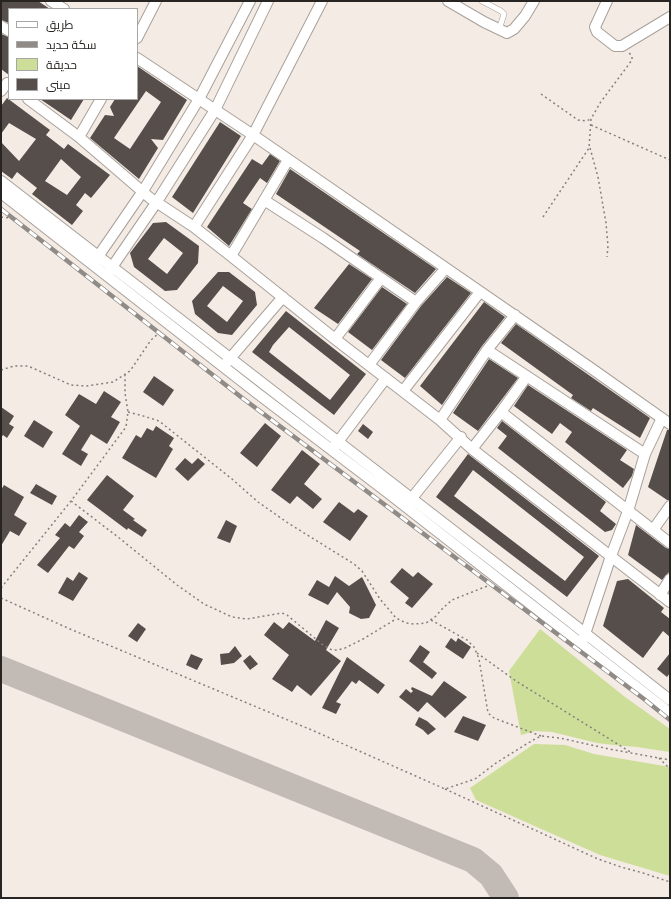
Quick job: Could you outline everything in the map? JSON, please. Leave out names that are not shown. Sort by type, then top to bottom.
[{"type":"street","points":[[52,1],[62,8]]},
{"type":"street","points":[[95,260],[143,191],[199,99],[250,1]]},
{"type":"street","points":[[109,271],[156,203],[215,110],[268,1]]},
{"type":"street","points":[[194,227],[253,135],[322,1]]},
{"type":"street","points":[[448,1],[506,33],[514,29],[525,16],[534,1]]},
{"type":"street","points":[[607,1],[595,26],[597,32],[609,43],[615,46],[622,46],[670,17]]},
{"type":"street","points":[[138,36],[154,2]]},
{"type":"street","points":[[138,59],[253,135],[666,421],[646,454],[584,639]]},
{"type":"street","points":[[32,100],[43,103],[79,137],[156,203],[194,227],[440,420],[461,437],[472,449],[670,602]]},
{"type":"street","points":[[79,137],[100,100]]},
{"type":"street","points":[[231,256],[288,160]]},
{"type":"street","points":[[1,181],[109,271],[230,358],[335,446],[584,639],[670,713]]},
{"type":"street","points":[[1,193],[95,260]]},
{"type":"street","points":[[264,200],[323,238],[416,302]]},
{"type":"street","points":[[369,365],[416,302],[446,268]]},
{"type":"street","points":[[109,271],[223,367],[335,446]]},
{"type":"street","points":[[335,339],[381,278]]},
{"type":"street","points":[[403,391],[480,292]]},
{"type":"street","points":[[223,367],[283,297]]},
{"type":"street","points":[[440,420],[487,350],[515,316]]},
{"type":"street","points":[[487,350],[646,454]]},
{"type":"street","points":[[472,449],[527,376]]},
{"type":"street","points":[[335,446],[386,378]]},
{"type":"street","points":[[501,412],[670,543]]},
{"type":"street","points":[[409,503],[461,437]]},
{"type":"street","points":[[409,503],[500,579],[670,700]]},
{"type":"street","points":[[653,530],[670,506]]},
{"type":"street","points":[[660,595],[670,579]]},
{"type":"lane","points":[[482,1],[504,14],[499,30]]},
{"type":"path","points":[[541,94],[578,120],[586,121],[591,118],[600,103],[632,60],[632,56],[622,46]]},
{"type":"path","points":[[591,118],[589,146],[598,177],[606,223],[608,246],[607,257]]},
{"type":"path","points":[[591,125],[670,160]]},
{"type":"path","points":[[543,217],[589,146]]},
{"type":"path","points":[[1,370],[14,366],[28,366],[71,386],[113,382],[130,372],[151,340],[159,333],[164,331],[180,332]]},
{"type":"path","points":[[1,588],[71,501],[126,427],[128,412],[125,393],[125,374]]},
{"type":"path","points":[[128,412],[140,414],[159,421],[232,478],[258,502],[288,523],[354,564],[362,571],[380,599],[396,618],[406,623],[426,623],[436,616],[452,600],[500,579]]},
{"type":"path","points":[[71,501],[177,585],[204,604],[232,617],[247,619],[282,613],[287,615],[323,645],[332,650],[345,648],[363,639],[396,618]]},
{"type":"path","points":[[1,598],[91,638],[314,731],[598,858],[621,867],[670,882]]},
{"type":"path","points":[[431,620],[467,640],[474,647],[482,673],[488,713],[494,718],[541,736],[560,738],[670,760]]},
{"type":"path","points":[[477,653],[516,681],[633,753]]},
{"type":"path","points":[[445,789],[474,779],[496,763],[541,736]]},
{"type":"path","points":[[659,758],[670,769]]},
{"type":"green space","points":[[540,629],[625,697],[670,729],[670,752],[597,743],[552,732],[535,731],[521,735],[509,671]]},
{"type":"green space","points":[[534,744],[565,745],[594,754],[670,767],[670,876],[600,855],[476,800],[470,788]]},
{"type":"building","points":[[1,1],[38,1],[48,8],[8,8],[8,23],[1,20]]},
{"type":"building","points":[[1,34],[8,37],[8,74],[1,69]]},
{"type":"building","points":[[138,67],[187,100],[163,140],[151,139],[158,148],[139,179],[90,138],[105,115],[114,116],[110,107],[114,100],[138,100]],"holes":[[[146,91],[161,102],[130,149],[114,138]]]},
{"type":"building","points":[[7,98],[50,130],[46,135],[64,149],[68,144],[110,175],[91,198],[85,193],[76,205],[83,211],[72,225],[32,194],[37,188],[17,172],[12,179],[1,171],[1,142],[19,161],[36,139],[9,123],[1,134],[1,106]],"holes":[[[61,159],[81,177],[67,195],[45,181]]]},
{"type":"building","points":[[41,100],[83,100],[71,120]]},
{"type":"building","points":[[220,122],[241,136],[193,213],[172,197]]},
{"type":"building","points":[[270,154],[280,161],[267,183],[260,178],[243,203],[252,209],[229,246],[207,227],[252,159],[262,165]]},
{"type":"building","points":[[290,169],[436,269],[415,293],[357,254],[360,251],[276,194]]},
{"type":"building","points":[[166,222],[199,246],[198,263],[177,290],[165,291],[134,267],[130,253],[153,223]],"holes":[[[164,238],[183,253],[167,274],[148,259]]]},
{"type":"building","points":[[349,264],[372,279],[338,324],[314,308]]},
{"type":"building","points":[[218,272],[229,272],[255,292],[257,305],[232,335],[218,333],[195,314],[192,301]],"holes":[[[223,286],[243,301],[227,322],[207,306]]]},
{"type":"building","points":[[447,277],[471,293],[405,378],[381,360],[421,306]]},
{"type":"building","points":[[382,287],[407,304],[372,350],[348,332]]},
{"type":"building","points":[[484,302],[505,317],[482,346],[442,405],[420,386]]},
{"type":"building","points":[[286,311],[366,374],[334,415],[252,352]],"holes":[[[289,327],[350,375],[330,400],[269,352],[273,345]]]},
{"type":"building","points":[[516,324],[650,418],[640,438],[593,408],[591,411],[571,398],[573,395],[501,343]]},
{"type":"building","points":[[489,359],[518,378],[478,431],[453,413]]},
{"type":"building","points":[[154,376],[174,390],[163,406],[143,392]]},
{"type":"building","points":[[528,385],[627,450],[620,460],[634,469],[632,476],[623,488],[565,442],[572,432],[560,423],[552,434],[514,406]]},
{"type":"building","points":[[104,391],[121,402],[111,417],[120,422],[107,444],[91,434],[81,450],[88,454],[81,466],[62,454],[80,426],[65,415],[79,394],[96,404]]},
{"type":"building","points":[[1,407],[14,416],[9,424],[14,427],[7,438],[3,435],[1,438]]},
{"type":"building","points":[[34,420],[53,432],[43,448],[24,436]]},
{"type":"building","points":[[502,421],[606,502],[600,511],[616,524],[612,530],[605,532],[498,448],[507,436],[497,428]]},
{"type":"building","points":[[265,423],[281,436],[257,467],[240,453]]},
{"type":"building","points":[[363,424],[373,432],[368,439],[358,431]]},
{"type":"building","points":[[156,426],[174,438],[169,446],[173,449],[156,478],[122,458],[136,435],[141,438],[147,428],[153,431]]},
{"type":"building","points":[[667,430],[670,430],[670,500],[667,500],[648,487]]},
{"type":"building","points":[[302,450],[320,464],[304,484],[322,499],[313,509],[297,496],[290,504],[271,490]]},
{"type":"building","points":[[468,454],[599,556],[567,597],[436,497]],"holes":[[[473,470],[584,557],[565,581],[454,496]]]},
{"type":"building","points":[[185,458],[192,464],[198,458],[205,464],[188,481],[175,469]]},
{"type":"building","points":[[107,475],[134,496],[123,510],[135,519],[133,520],[147,530],[142,537],[128,528],[127,530],[87,500]]},
{"type":"building","points":[[36,484],[57,496],[52,505],[30,493]]},
{"type":"building","points":[[4,485],[24,497],[14,515],[27,523],[19,536],[10,531],[1,546],[1,490]]},
{"type":"building","points":[[339,502],[354,513],[358,509],[368,516],[350,541],[323,522]]},
{"type":"building","points":[[79,515],[88,522],[79,532],[84,536],[74,549],[69,546],[48,573],[37,565],[60,538],[55,535],[65,523],[70,527]]},
{"type":"building","points":[[226,520],[237,526],[230,543],[217,538]]},
{"type":"building","points":[[636,525],[666,548],[670,549],[670,571],[662,580],[628,555]]},
{"type":"building","points":[[402,568],[413,577],[418,572],[433,584],[412,608],[405,603],[409,598],[390,582]]},
{"type":"building","points":[[79,572],[88,578],[73,601],[58,593],[67,577],[73,581]]},
{"type":"building","points":[[335,576],[349,586],[362,577],[376,605],[369,618],[361,619],[349,613],[350,607],[337,592],[328,605],[308,595],[317,580],[329,587]]},
{"type":"building","points":[[628,579],[664,608],[661,612],[670,619],[670,637],[663,631],[643,658],[603,626],[617,581]]},
{"type":"building","points":[[326,620],[339,628],[326,650],[341,661],[311,696],[297,685],[292,692],[272,679],[289,655],[264,635],[274,622],[283,629],[289,622],[315,641]]},
{"type":"building","points":[[138,623],[146,629],[137,642],[128,636]]},
{"type":"building","points":[[451,638],[456,642],[458,638],[471,647],[463,659],[445,647]]},
{"type":"building","points":[[420,645],[430,652],[423,662],[437,673],[432,679],[409,661]]},
{"type":"building","points":[[235,646],[242,656],[234,663],[221,665],[220,654],[229,653]]},
{"type":"building","points":[[670,653],[670,673],[667,677],[657,669]]},
{"type":"building","points":[[191,654],[203,659],[197,670],[186,665]]},
{"type":"building","points":[[250,655],[258,664],[250,670],[243,661]]},
{"type":"building","points":[[347,657],[385,685],[378,694],[359,680],[356,684],[352,681],[336,702],[341,704],[336,714],[322,708]]},
{"type":"building","points":[[444,681],[467,697],[445,718],[427,702],[418,712],[399,697],[406,689],[411,693],[413,691],[411,689],[412,687],[432,696]]},
{"type":"building","points":[[463,716],[486,725],[478,741],[454,732]]},
{"type":"building","points":[[419,717],[427,721],[436,729],[428,735],[415,725]]},
{"type":"taxiway","points":[[1,669],[473,860],[491,875],[506,898]]},
{"type":"railway","points":[[1,209],[241,397],[670,720]]}]
